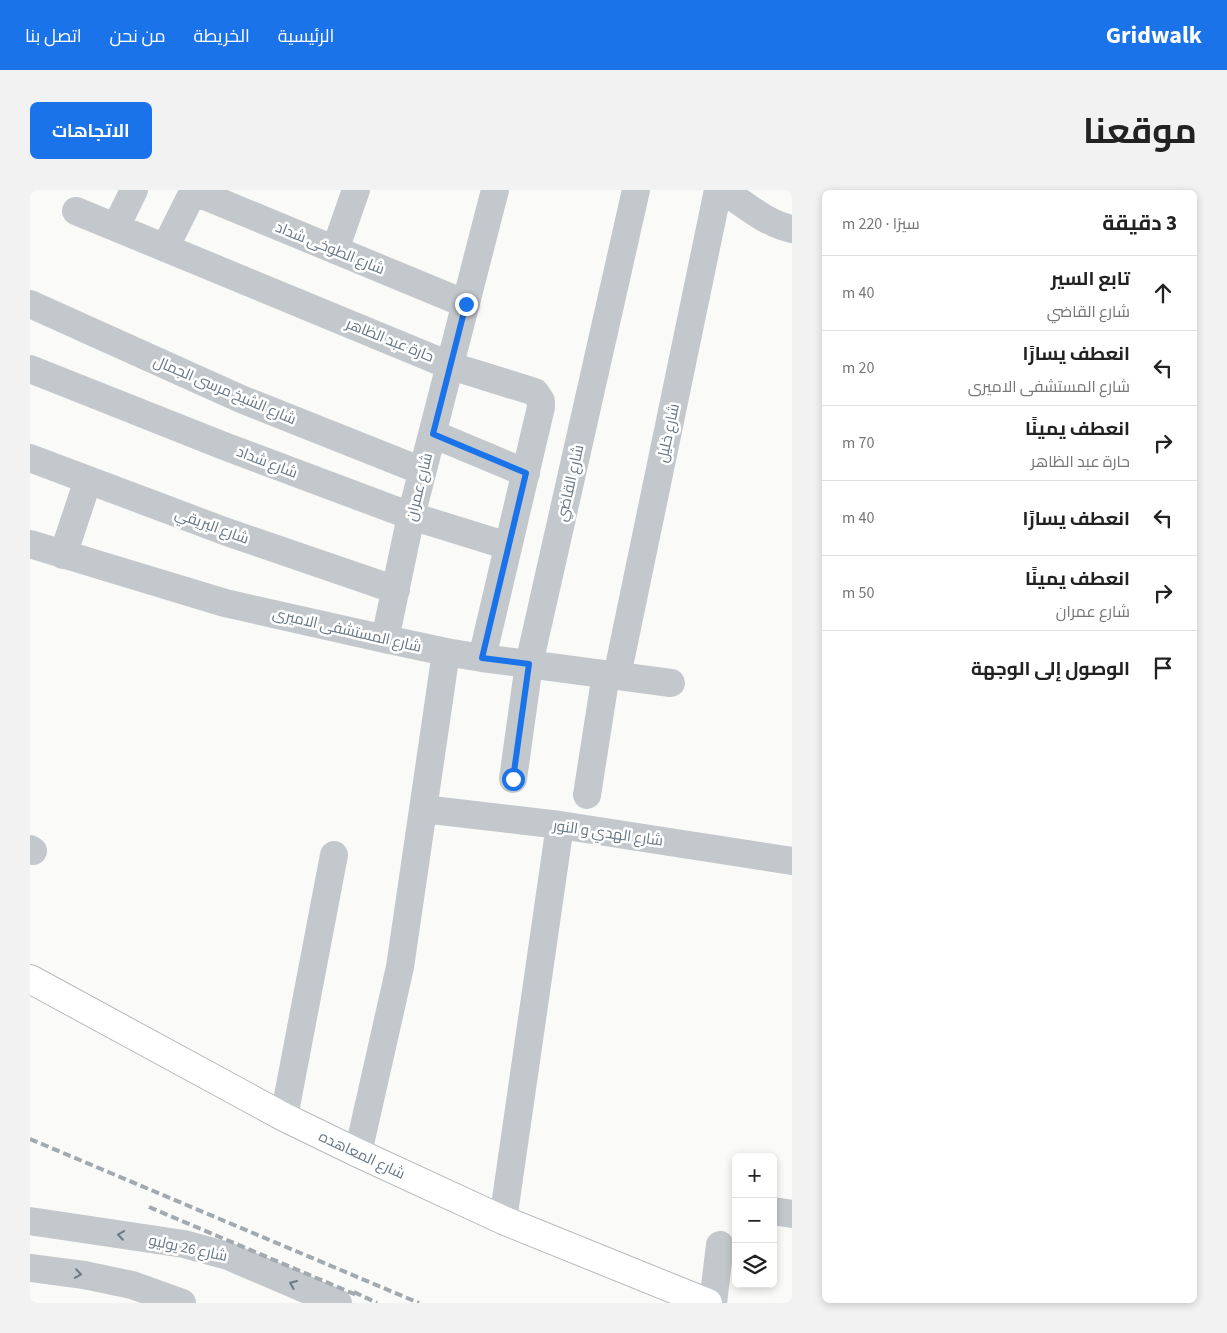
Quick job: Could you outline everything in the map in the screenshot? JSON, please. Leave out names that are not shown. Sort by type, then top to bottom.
[{"type":"main road","name":"شارع المعاهده","points":[[30,979],[284,1117],[358,1153],[503,1220],[708,1303]]},
{"type":"street","points":[[116,227],[134,190]]},
{"type":"street","points":[[335,250],[356,190]]},
{"type":"street","name":"شارع عمران","points":[[385,639],[422,471],[451,366],[495,190]]},
{"type":"street","name":"شارع القاضي","points":[[513,779],[529,664],[636,190]]},
{"type":"street","name":"شارع خليل","points":[[587,795],[718,190]]},
{"type":"street","points":[[723,190],[765,218],[792,229]]},
{"type":"street","points":[[165,248],[193,191]]},
{"type":"street","name":"شارع الطوخى شداد","points":[[193,191],[466,304]]},
{"type":"street","name":"حارة عبد الظاهر","points":[[76,211],[451,366],[530,390],[538,396],[541,407],[482,658]]},
{"type":"street","name":"شارع الشيخ مرسى الجمال","points":[[30,304],[241,399],[422,471]]},
{"type":"street","name":"شارع شداد","points":[[30,369],[224,446],[411,516],[508,546]]},
{"type":"street","points":[[433,434],[526,473]]},
{"type":"street","name":"شارع البريقي","points":[[30,458],[224,531],[396,590]]},
{"type":"street","points":[[63,555],[88,480]]},
{"type":"street","name":"شارع المستشفى الاميرى","points":[[30,544],[225,603],[385,639],[482,658],[671,683]]},
{"type":"street","points":[[358,1153],[400,967],[446,652]]},
{"type":"street","name":"شارع الهدي و النور","points":[[423,809],[560,825],[792,860]]},
{"type":"street","points":[[503,1220],[560,825]]},
{"type":"street","points":[[284,1117],[334,855]]},
{"type":"street","points":[[777,1212],[792,1214]]},
{"type":"street","name":"شارع 26 يوليو","points":[[30,1221],[184,1244],[228,1256],[338,1303]]},
{"type":"street","points":[[713,1303],[720,1245]]},
{"type":"street","points":[[30,1268],[84,1275],[132,1285],[182,1303]]},
{"type":"railway","points":[[30,1139],[419,1303]]},
{"type":"railway","points":[[149,1207],[359,1296]]},
{"type":"railway","points":[[354,1292],[377,1303]]},
{"type":"route","points":[[466,304],[433,434],[526,473],[482,658],[529,664],[513,779]]}]
